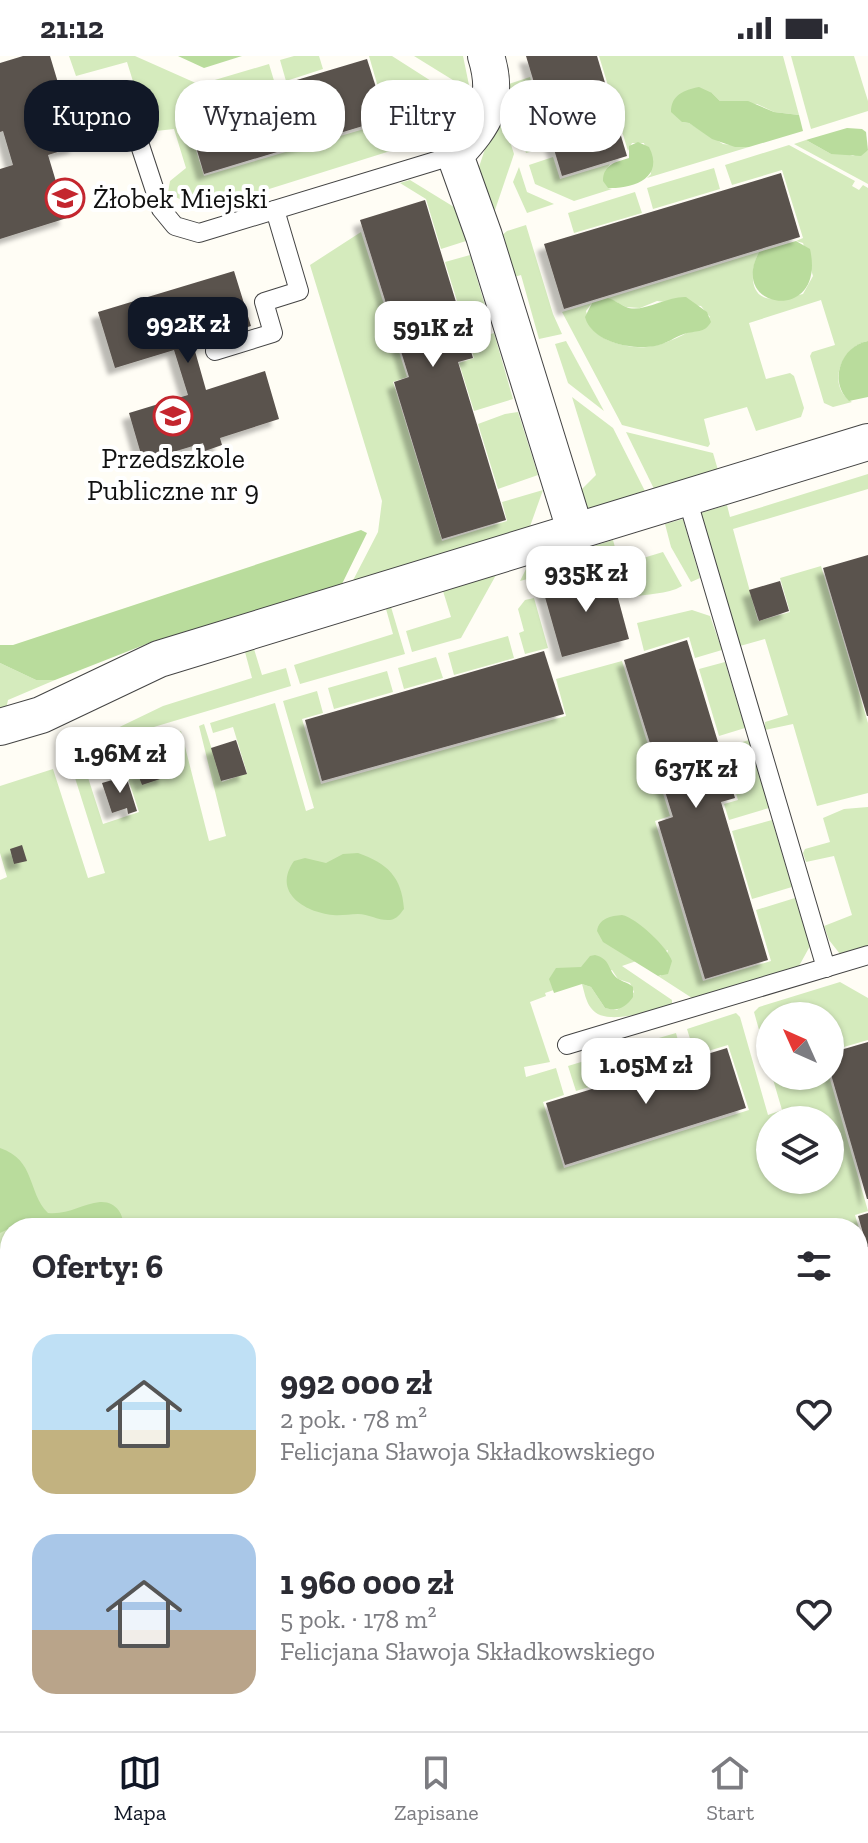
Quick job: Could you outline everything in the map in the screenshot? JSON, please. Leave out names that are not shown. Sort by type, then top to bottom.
[{"type":"street","points":[[486,56],[493,82],[491,101],[477,132],[455,155],[484,236],[576,533]]},
{"type":"street","points":[[0,727],[41,715],[159,659],[868,442]]},
{"type":"lane","points":[[142,152],[161,209],[175,226],[199,233],[455,155]]},
{"type":"lane","points":[[215,351],[273,333],[264,302],[299,291],[275,210]]},
{"type":"lane","points":[[687,498],[826,968]]},
{"type":"lane","points":[[567,1045],[868,955]]},
{"type":"green space","points":[[69,56],[135,56],[189,80],[175,80],[175,132],[174,129],[159,131],[159,80],[133,80],[127,62],[76,76]]},
{"type":"green space","points":[[178,56],[242,56],[204,68]]},
{"type":"green space","points":[[294,56],[319,56],[323,69],[286,80],[280,60]]},
{"type":"green space","points":[[369,56],[392,56],[430,80],[376,80]]},
{"type":"green space","points":[[414,56],[463,56],[468,80],[453,80]]},
{"type":"green space","points":[[599,56],[783,56],[799,115],[774,112],[757,104],[720,101],[712,93],[682,122],[689,123],[723,144],[749,147],[647,178],[651,174],[644,143],[632,143],[628,151],[625,141],[625,80],[606,80]]},
{"type":"green space","points":[[791,56],[854,56],[868,101],[868,111],[811,129]]},
{"type":"green space","points":[[269,64],[274,80],[215,80]]},
{"type":"green space","points":[[699,87],[720,101],[748,101],[774,112],[799,115],[803,131],[749,147],[735,147],[712,139],[671,112],[673,101],[679,94]]},
{"type":"green space","points":[[499,107],[500,152],[514,154],[494,213],[477,173]]},
{"type":"green space","points":[[847,128],[866,132],[868,150],[861,156],[831,154],[806,140]]},
{"type":"green space","points":[[361,130],[361,152],[387,152],[234,200],[229,212],[195,207],[168,193],[170,181],[186,168],[181,152],[196,152],[204,176],[286,152],[345,152],[345,135]]},
{"type":"green space","points":[[806,140],[831,154],[853,156],[868,150],[868,184],[794,144]]},
{"type":"green space","points":[[638,142],[649,147],[653,158],[650,174],[636,184],[608,188],[603,181],[605,171],[611,165],[629,158],[629,146]]},
{"type":"green space","points":[[789,145],[855,181],[852,186],[859,190],[863,185],[868,188],[868,341],[859,344],[844,358],[838,377],[844,395],[852,402],[833,407],[824,403],[810,356],[812,352],[835,345],[821,300],[749,323],[766,379],[790,373],[794,376],[804,408],[801,417],[756,431],[747,407],[704,419],[710,444],[708,447],[622,425],[562,312],[592,303],[586,311],[589,323],[605,339],[629,346],[661,344],[683,335],[710,317],[701,306],[657,301],[640,308],[626,307],[608,298],[759,252],[753,273],[758,293],[775,299],[803,294],[813,276],[803,243],[796,241],[803,238],[782,170],[732,185],[725,165]]},
{"type":"green space","points":[[553,157],[560,179],[610,164],[605,171],[608,188],[612,189],[574,201],[535,184],[529,165]]},
{"type":"green space","points":[[519,167],[527,192],[554,204],[527,213],[513,182]]},
{"type":"green space","points":[[714,168],[720,189],[653,209],[647,188]]},
{"type":"green space","points":[[410,180],[454,207],[466,241],[441,249],[426,199],[400,183]]},
{"type":"green space","points":[[635,192],[642,213],[574,233],[568,213]]},
{"type":"green space","points":[[526,225],[562,334],[539,339],[521,275],[507,279],[495,241],[507,231]]},
{"type":"green space","points":[[361,232],[407,377],[393,382],[442,541],[507,521],[502,502],[543,490],[528,532],[347,592],[378,532],[382,501],[310,265]]},
{"type":"green space","points":[[796,241],[810,249],[811,273],[805,289],[793,298],[779,301],[766,297],[756,287],[753,272],[759,252]]},
{"type":"green space","points":[[470,255],[489,319],[465,327],[445,262]]},
{"type":"green space","points":[[686,297],[707,312],[711,322],[703,330],[655,346],[636,347],[604,339],[589,326],[585,317],[592,303],[608,298],[632,309]]},
{"type":"green space","points":[[494,333],[513,399],[474,411],[459,363],[474,358],[469,341]]},
{"type":"green space","points":[[566,341],[604,411],[568,383],[555,344]]},
{"type":"green space","points":[[868,341],[868,397],[849,401],[839,384],[840,365],[851,350]]},
{"type":"green space","points":[[572,397],[613,428],[649,499],[586,514],[579,492],[596,475]]},
{"type":"green space","points":[[518,412],[538,475],[498,489],[478,424]]},
{"type":"green space","points":[[626,432],[713,453],[720,477],[658,497]]},
{"type":"green space","points":[[868,474],[868,489],[733,529],[758,621],[790,612],[780,578],[821,566],[868,723],[868,793],[817,806],[793,724],[765,730],[765,722],[788,715],[765,639],[740,646],[701,513],[727,505],[730,517]]},
{"type":"green space","points":[[683,519],[700,578],[691,582],[671,547],[665,524]]},
{"type":"green space","points":[[361,530],[367,533],[340,588],[154,641],[55,680],[36,680],[0,663],[0,645],[13,645]]},
{"type":"green space","points":[[613,540],[617,555],[582,564],[577,561],[557,566],[554,572],[520,581],[527,567]]},
{"type":"green space","points":[[663,552],[682,586],[630,598],[620,565]]},
{"type":"green space","points":[[496,575],[461,638],[412,652],[406,631],[451,617],[443,591]]},
{"type":"green space","points":[[534,598],[548,648],[525,654],[519,633],[524,631],[518,609],[525,600]]},
{"type":"green space","points":[[391,607],[405,654],[300,684],[294,665],[393,634],[386,609]]},
{"type":"green space","points":[[692,610],[710,616],[722,650],[695,658],[689,637],[644,651],[637,623]]},
{"type":"green space","points":[[508,636],[514,658],[454,675],[448,653]]},
{"type":"green space","points":[[254,649],[262,675],[286,668],[291,686],[107,741],[105,734],[163,706],[252,678],[245,652]]},
{"type":"green space","points":[[436,657],[443,678],[404,689],[398,668]]},
{"type":"green space","points":[[622,661],[670,816],[655,821],[703,981],[771,961],[756,910],[795,898],[810,946],[799,966],[692,998],[658,976],[661,976],[668,950],[622,966],[672,1000],[672,1004],[629,1016],[607,1017],[598,1014],[586,1000],[582,984],[591,987],[605,1008],[617,1010],[634,992],[630,983],[618,979],[612,970],[545,993],[546,996],[530,1002],[550,1062],[524,1067],[526,1077],[556,1068],[564,1095],[543,1102],[564,1168],[749,1110],[728,1045],[695,1055],[687,1029],[736,1013],[740,1017],[756,1073],[756,1090],[761,1090],[765,1106],[756,1106],[756,1194],[844,1194],[844,1128],[868,1211],[855,1215],[856,1218],[0,1218],[0,880],[7,877],[0,853],[0,786],[53,769],[88,878],[105,873],[70,762],[82,759],[103,824],[139,812],[118,748],[181,731],[209,841],[226,836],[199,726],[204,724],[222,782],[247,773],[233,727],[213,733],[210,723],[275,703],[306,811],[314,808],[283,701],[317,691],[323,713],[302,719],[321,784],[566,716],[556,679]]},
{"type":"green space","points":[[725,662],[745,728],[719,736],[699,669]]},
{"type":"green space","points":[[0,663],[36,680],[55,680],[8,700],[5,713],[0,714]]},
{"type":"green space","points":[[387,671],[393,692],[334,709],[328,688]]},
{"type":"green space","points":[[749,740],[769,808],[729,820],[724,804],[738,800],[722,748]]},
{"type":"green space","points":[[868,807],[868,946],[840,954],[829,940],[824,926],[852,915],[834,856],[806,862],[803,853],[805,849],[830,842],[823,818],[844,809]]},
{"type":"green space","points":[[772,820],[792,887],[752,899],[732,831]]},
{"type":"green space","points":[[358,853],[377,861],[396,880],[404,909],[395,919],[322,913],[302,905],[289,891],[288,872],[294,861],[305,858],[326,863],[343,854]]},
{"type":"green space","points":[[622,915],[643,927],[664,948],[672,961],[668,974],[658,976],[603,942],[597,931],[600,923]]},
{"type":"green space","points":[[590,956],[605,960],[616,977],[633,987],[633,997],[628,1004],[621,1008],[605,1008],[591,987],[582,984],[554,993],[549,979],[556,968],[581,967]]},
{"type":"green space","points":[[840,982],[868,998],[868,1040],[844,1047],[844,1002],[775,1002]]},
{"type":"green space","points":[[676,1033],[683,1058],[646,1070],[638,1044]]},
{"type":"green space","points":[[627,1048],[635,1073],[576,1091],[568,1066]]},
{"type":"green space","points":[[776,1090],[833,1090],[838,1106],[781,1106]]},
{"type":"green space","points":[[0,1148],[20,1160],[41,1205],[48,1213],[106,1202],[118,1210],[122,1218],[0,1218]]},
{"type":"building","points":[[23,56],[50,56],[57,80],[24,80],[24,152],[58,152],[48,155],[67,218],[0,239],[0,169],[13,165],[3,131],[0,132],[0,63]]},
{"type":"building","points":[[526,56],[597,56],[604,80],[533,80]]},
{"type":"building","points":[[367,59],[374,80],[361,80],[361,127],[345,131],[345,80],[297,80]]},
{"type":"building","points":[[625,149],[627,156],[562,176],[555,152],[625,152]]},
{"type":"building","points":[[198,152],[277,152],[204,174]]},
{"type":"building","points":[[781,173],[800,237],[564,309],[544,244]]},
{"type":"building","points":[[425,200],[473,358],[458,362],[506,520],[442,539],[394,382],[409,377],[360,220]]},
{"type":"building","points":[[234,271],[251,326],[193,344],[206,390],[265,371],[279,419],[220,438],[222,445],[205,451],[203,443],[143,461],[129,413],[188,395],[174,350],[115,368],[98,312]]},
{"type":"building","points":[[868,555],[868,716],[867,716],[823,568]]},
{"type":"building","points":[[611,572],[629,639],[562,657],[543,590]]},
{"type":"building","points":[[780,581],[789,611],[759,621],[749,590]]},
{"type":"building","points":[[687,640],[735,798],[721,802],[768,960],[705,979],[658,822],[673,817],[624,660]]},
{"type":"building","points":[[544,651],[564,714],[322,781],[305,720]]},
{"type":"building","points":[[236,740],[247,774],[221,781],[211,748]]},
{"type":"building","points":[[162,764],[166,777],[142,785],[137,772]]},
{"type":"building","points":[[126,776],[137,811],[128,814],[127,808],[112,813],[102,783]]},
{"type":"building","points":[[22,845],[27,861],[14,864],[10,849]]},
{"type":"building","points":[[868,1042],[868,1199],[844,1119],[844,1106],[840,1106],[835,1090],[844,1090],[844,1049]]},
{"type":"building","points":[[727,1048],[746,1108],[565,1165],[546,1103]]},
{"type":"place","name":"Żłobek Miejski","points":[[65,198]]},
{"type":"place","name":"Przedszkole Publiczne nr 9","points":[[173,416]]}]
